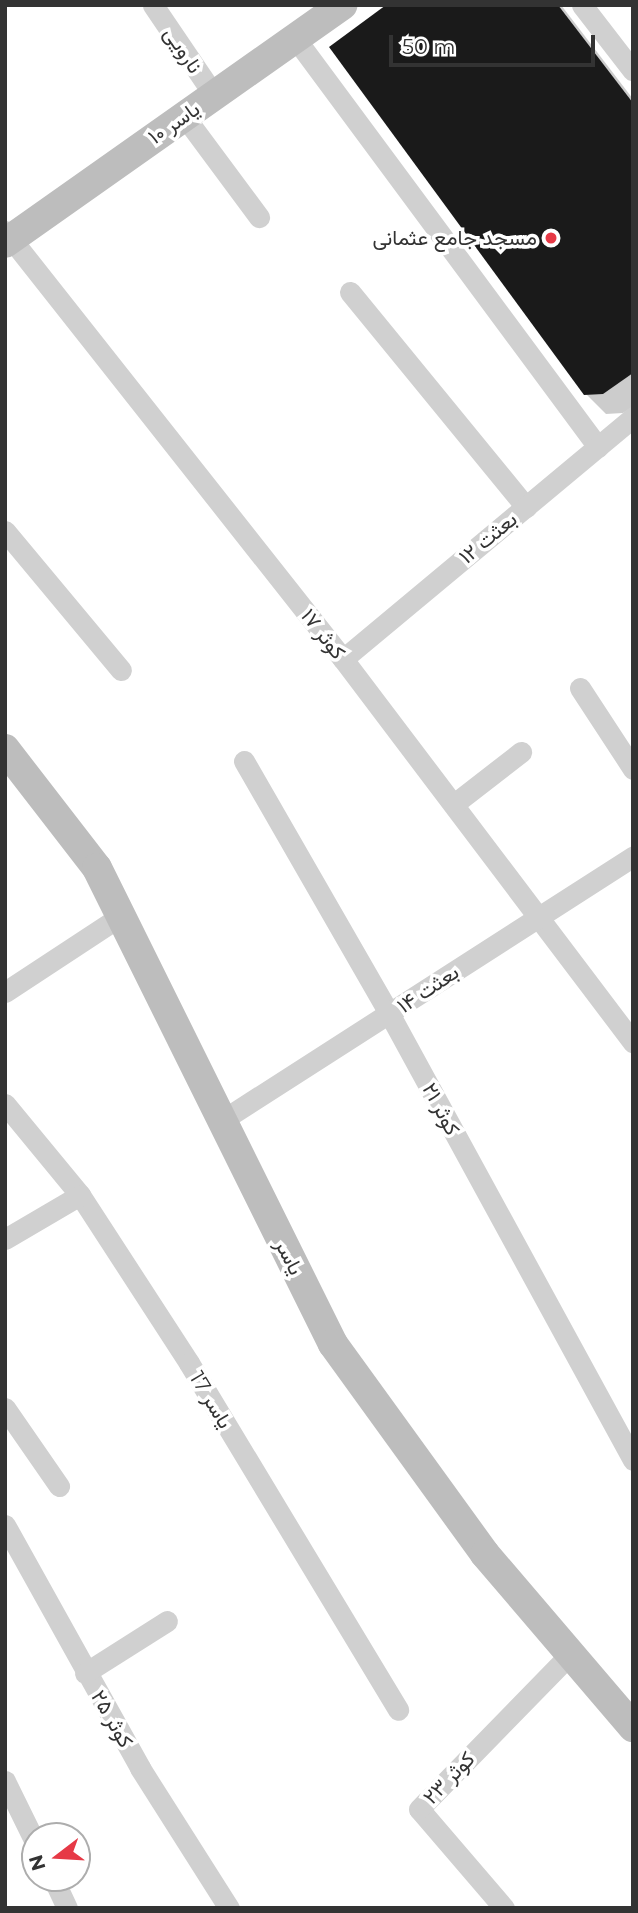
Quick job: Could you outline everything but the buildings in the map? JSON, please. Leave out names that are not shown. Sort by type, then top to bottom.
[{"type":"street","name":"نارویی","points":[[153,5],[214,95]]},
{"type":"street","name":"یاسر ۱۰","points":[[7,237],[343,5]]},
{"type":"street","points":[[582,5],[633,71]]},
{"type":"street","points":[[295,38],[598,447]]},
{"type":"street","points":[[184,117],[259,217]]},
{"type":"street","name":"کوثر ۱۷","points":[[7,237],[343,659],[633,1043]]},
{"type":"street","points":[[350,292],[526,507]]},
{"type":"street","name":"بعثت ۱۲","points":[[343,659],[633,417]]},
{"type":"street","points":[[5,531],[121,670]]},
{"type":"street","points":[[580,688],[633,769]]},
{"type":"street","name":"یاسر","points":[[5,749],[97,868],[333,1344],[485,1554],[633,1727]]},
{"type":"street","points":[[454,804],[522,752]]},
{"type":"street","name":"کوثر ۲۱","points":[[244,761],[390,1015],[629,1446]]},
{"type":"street","name":"بعثت ۱۴","points":[[221,1121],[390,1015],[633,856]]},
{"type":"street","points":[[5,992],[119,917]]},
{"type":"street","name":"یاسر 17","points":[[5,1104],[80,1195],[196,1375],[398,1710]]},
{"type":"street","points":[[5,1240],[80,1195]]},
{"type":"street","points":[[5,1408],[60,1486]]},
{"type":"street","name":"کوثر ۲۵","points":[[5,1525],[85,1673],[215,1892],[229,1908]]},
{"type":"street","points":[[85,1673],[167,1621]]},
{"type":"street","name":"کوثر ۲۳","points":[[504,1908],[419,1809],[570,1654]]},
{"type":"street","points":[[5,1781],[25,1822]]},
{"type":"street","points":[[60,1892],[67,1908]]},
{"type":"place","name":"مسجد جامع عثمانی","points":[[551,238]]}]
